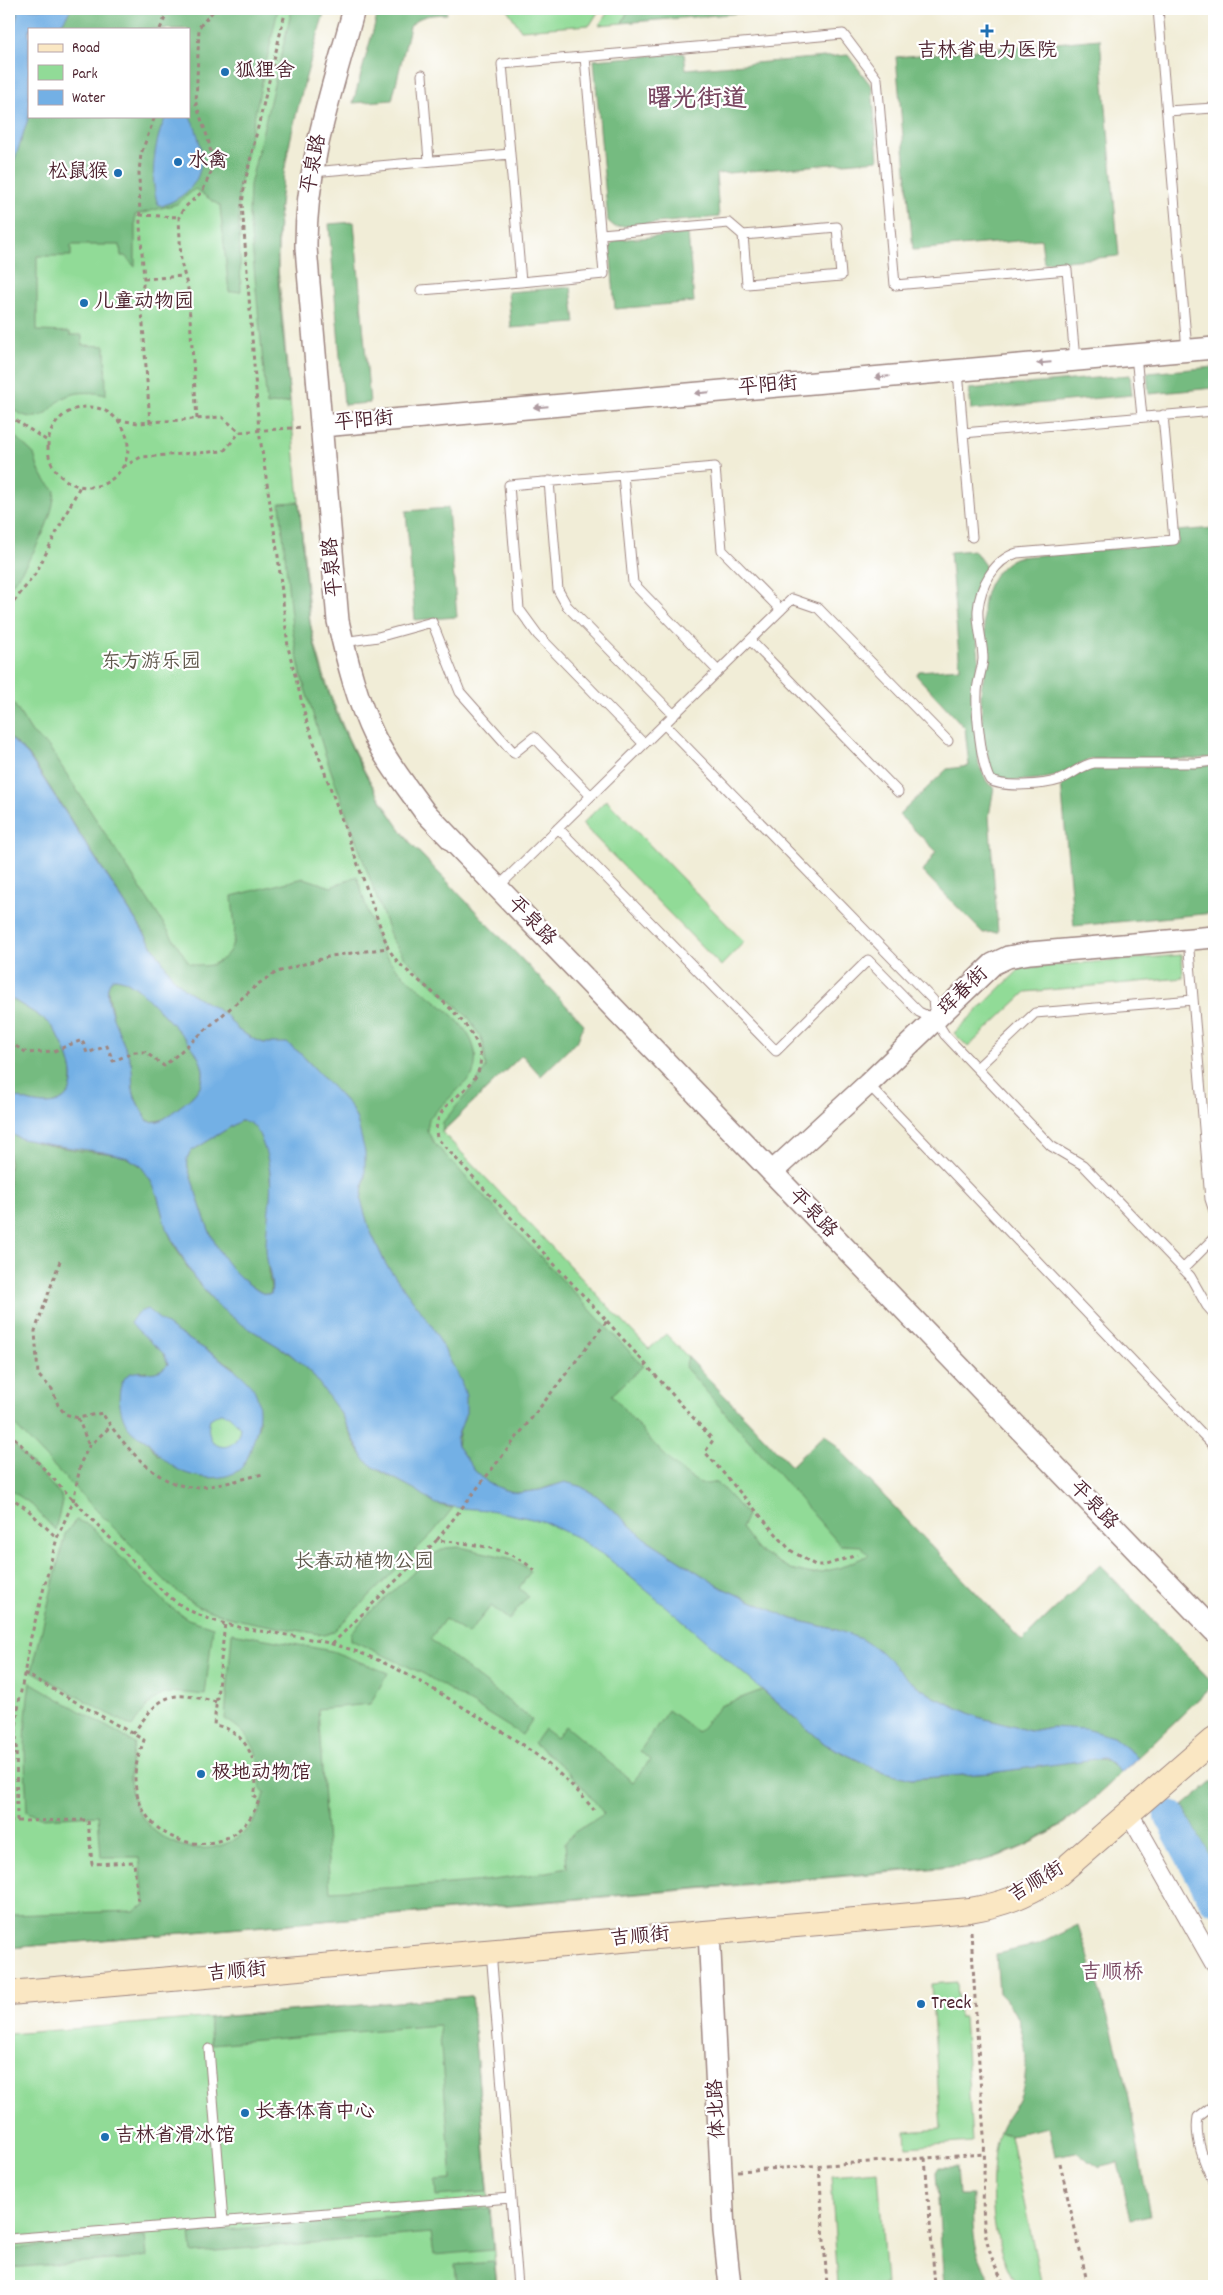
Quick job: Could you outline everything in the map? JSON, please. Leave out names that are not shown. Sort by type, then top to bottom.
[{"type":"main road","name":"吉顺街","points":[[9,1992],[970,1910],[1000,1905],[1024,1895],[1054,1878],[1214,1739]]},
{"type":"street","name":"平泉路","points":[[354,9],[312,172],[308,198],[306,248],[338,621],[364,710],[375,738],[396,773],[424,811],[1214,1631]]},
{"type":"street","name":"平阳街","points":[[322,426],[1214,348]]},
{"type":"street","name":"珲春街","points":[[772,1172],[868,1084],[993,964],[1008,957],[1030,953],[1214,937]]},
{"type":"street","points":[[1129,1813],[1214,1963]]},
{"type":"street","name":"体北路","points":[[709,1932],[721,2172],[730,2286]]},
{"type":"lane","points":[[1158,9],[1187,351]]},
{"type":"lane","points":[[521,282],[502,64],[843,34],[876,80],[894,285],[1067,270],[1075,360]]},
{"type":"lane","points":[[421,290],[604,274],[585,57]]},
{"type":"lane","points":[[422,75],[429,161]]},
{"type":"lane","points":[[1167,111],[1214,108]]},
{"type":"lane","points":[[312,172],[510,154]]},
{"type":"lane","points":[[600,234],[729,223],[743,235],[747,284],[842,276],[837,227],[743,235]]},
{"type":"lane","points":[[1136,355],[1142,417]]},
{"type":"lane","points":[[958,371],[972,537]]},
{"type":"lane","points":[[963,433],[1214,411]]},
{"type":"lane","points":[[1163,416],[1174,540],[1017,553],[1007,556],[991,572],[978,610],[983,660],[977,694],[983,764],[990,780],[1004,785],[1060,779],[1085,764],[1196,763],[1214,761]]},
{"type":"lane","points":[[644,744],[538,635],[519,609],[509,485],[715,467],[722,550],[781,610]]},
{"type":"lane","points":[[623,475],[632,584],[718,671]]},
{"type":"lane","points":[[549,481],[558,590],[567,606],[674,715]]},
{"type":"lane","points":[[498,887],[792,599],[818,608],[948,741]]},
{"type":"lane","points":[[343,642],[378,637],[432,622],[460,692],[514,753],[534,737],[591,796]]},
{"type":"lane","points":[[750,640],[898,792]]},
{"type":"lane","points":[[664,724],[933,1000],[935,1020],[945,1035],[1052,1146],[1082,1165],[1190,1276],[1207,1306],[1214,1314]]},
{"type":"lane","points":[[558,828],[776,1051],[868,960],[919,1012],[935,1020]]},
{"type":"lane","points":[[1188,939],[1210,1199],[1214,1211]]},
{"type":"lane","points":[[977,1068],[1035,1013],[1193,1000]]},
{"type":"lane","points":[[868,1084],[1214,1446]]},
{"type":"lane","points":[[1183,1269],[1214,1238]]},
{"type":"lane","points":[[490,1951],[518,2286]]},
{"type":"lane","points":[[209,2049],[223,2222]]},
{"type":"lane","points":[[1214,2105],[1198,2117],[1197,2125],[1206,2164],[1214,2183]]},
{"type":"lane","points":[[9,2239],[510,2198]]},
{"type":"path","points":[[160,28],[169,9]]},
{"type":"path","points":[[197,419],[188,290],[183,276],[178,217],[184,208],[202,192],[212,170],[208,138],[196,104],[199,27],[214,9]]},
{"type":"path","points":[[286,9],[245,182],[242,204],[259,431],[278,556],[286,638],[307,723],[388,948],[400,964],[463,1021],[475,1038],[481,1068],[475,1079],[441,1113],[435,1127],[437,1138],[607,1321],[713,1440],[705,1452],[790,1550],[814,1565],[826,1565],[857,1555]]},
{"type":"path","points":[[190,104],[196,104]]},
{"type":"path","points":[[150,423],[141,297],[144,279],[140,216],[141,154],[154,118]]},
{"type":"path","points":[[140,216],[178,217]]},
{"type":"path","points":[[144,279],[183,276]]},
{"type":"path","points":[[122,467],[128,446],[126,436],[117,420],[110,413],[92,407],[72,410],[56,423],[49,442],[51,462],[64,479],[80,486],[96,486],[106,482],[122,467],[141,457],[224,451],[240,432]]},
{"type":"path","points":[[9,416],[49,442]]},
{"type":"path","points":[[117,420],[138,424],[222,418],[240,432],[322,426]]},
{"type":"path","points":[[9,608],[36,573],[80,486]]},
{"type":"path","points":[[9,1042],[27,1053],[54,1050],[82,1040],[87,1053],[107,1046],[113,1060],[135,1052],[145,1052],[164,1066],[258,984],[277,972],[332,956],[388,948]]},
{"type":"path","points":[[60,1261],[35,1331],[38,1375],[52,1389],[58,1405],[65,1414],[78,1418],[102,1413],[118,1437],[149,1468],[176,1484],[194,1487],[204,1486],[263,1474]]},
{"type":"path","points":[[332,1644],[436,1540],[607,1321]]},
{"type":"path","points":[[78,1418],[89,1446]]},
{"type":"path","points":[[17,1821],[16,1734],[19,1702],[31,1637],[58,1538],[73,1502],[81,1462],[89,1446],[111,1426]]},
{"type":"path","points":[[9,1432],[73,1502],[160,1588],[187,1609],[225,1623],[332,1644],[372,1657],[418,1680],[522,1744],[559,1771],[575,1786],[594,1810]]},
{"type":"path","points":[[9,1496],[27,1508],[58,1538]]},
{"type":"path","points":[[436,1540],[478,1545],[508,1554],[527,1563],[536,1572]]},
{"type":"path","points":[[24,1673],[144,1740],[135,1776],[137,1793],[141,1805],[155,1825],[184,1842],[206,1844],[227,1839],[248,1822],[259,1800],[254,1796],[257,1773],[250,1751],[234,1732],[222,1726],[214,1725],[225,1623]]},
{"type":"path","points":[[133,1734],[158,1702],[182,1696],[216,1702]]},
{"type":"path","points":[[9,1736],[16,1734]]},
{"type":"path","points":[[9,1822],[88,1820],[92,1864],[134,1862],[138,1902]]},
{"type":"path","points":[[970,1910],[985,2154],[982,2196],[984,2226],[988,2251],[996,2270],[1006,2286]]},
{"type":"path","points":[[721,2172],[985,2154]]},
{"type":"path","points":[[926,2158],[935,2286]]},
{"type":"path","points":[[1060,2163],[1088,2286]]},
{"type":"path","points":[[819,2166],[827,2286]]},
{"type":"green space","name":"长春动植物公园","points":[[9,9],[325,9],[287,148],[281,193],[278,255],[310,622],[317,653],[337,711],[362,766],[377,793],[412,845],[569,1009],[442,1132],[649,1349],[666,1334],[791,1466],[825,1434],[1022,1641],[1100,1565],[1214,1684],[1107,1786],[1062,1825],[1026,1846],[1003,1855],[979,1862],[942,1868],[9,1948]]},
{"type":"green space","points":[[9,9],[19,9],[9,47]]},
{"type":"green space","points":[[71,9],[278,9],[238,191],[241,291],[229,292],[220,206],[195,189],[177,204],[135,215],[135,267],[125,256],[121,256],[120,245],[71,245],[71,256],[37,256],[37,331],[70,332],[70,335],[82,335],[82,345],[105,346],[106,395],[96,393],[72,394],[60,400],[45,414],[30,417],[12,409],[9,405],[9,177],[28,118],[190,118],[190,28],[59,28]]},
{"type":"green space","points":[[292,9],[325,9],[295,119],[280,203],[277,253],[278,274],[290,402],[267,405],[249,214],[250,185]]},
{"type":"green space","points":[[379,9],[446,9],[447,14],[422,17],[410,27],[392,100],[353,103]]},
{"type":"green space","points":[[507,9],[600,9],[590,25],[521,30]]},
{"type":"green space","points":[[610,9],[629,9],[622,23],[599,25]]},
{"type":"green space","points":[[629,9],[789,9],[622,23]]},
{"type":"green space","points":[[1100,39],[1119,256],[1044,263],[1041,239],[913,250],[896,57]]},
{"type":"green space","points":[[684,53],[686,69],[848,55],[872,87],[878,160],[716,174],[719,217],[615,227],[608,221],[594,60]]},
{"type":"green space","points":[[354,222],[370,403],[344,405],[329,224]]},
{"type":"green space","points":[[688,234],[694,302],[615,309],[610,246],[616,240]]},
{"type":"green space","points":[[571,287],[575,323],[511,328],[508,292]]},
{"type":"green space","points":[[1214,367],[1214,388],[1149,394],[1147,373]]},
{"type":"green space","points":[[1130,375],[1132,395],[971,410],[969,389]]},
{"type":"green space","points":[[9,431],[34,454],[38,468],[45,480],[55,491],[45,530],[25,566],[9,588]]},
{"type":"green space","points":[[299,502],[308,608],[316,653],[336,712],[362,768],[377,794],[412,845],[584,1024],[578,1040],[541,1076],[522,1055],[442,1132],[443,1122],[472,1088],[486,1068],[483,1042],[469,1018],[405,958],[392,940],[326,757],[301,675],[292,627],[280,503]]},
{"type":"green space","points":[[448,508],[457,617],[415,620],[406,511]]},
{"type":"green space","points":[[1214,528],[1214,757],[1196,759],[1094,759],[1059,775],[1045,778],[1006,780],[993,777],[984,736],[982,713],[981,694],[987,660],[983,611],[989,586],[998,571],[1010,560],[1018,557],[1178,543],[1177,531]]},
{"type":"green space","points":[[974,550],[988,570],[982,582],[974,609],[979,659],[973,693],[979,765],[987,782],[994,787],[989,816],[998,932],[983,933],[923,872],[936,851],[899,815],[947,769],[969,766],[965,728],[916,675],[919,671],[960,668],[950,552]]},
{"type":"green space","points":[[9,696],[32,733],[49,747],[189,963],[201,966],[212,965],[226,955],[231,948],[234,932],[232,896],[304,878],[331,887],[357,876],[372,924],[384,952],[395,967],[459,1023],[470,1039],[475,1056],[472,1076],[429,1118],[427,1130],[434,1143],[643,1366],[612,1395],[656,1446],[682,1472],[705,1484],[717,1482],[747,1515],[741,1528],[758,1550],[790,1569],[812,1574],[839,1568],[869,1555],[861,1546],[840,1545],[685,1367],[688,1357],[791,1466],[825,1434],[1022,1641],[1100,1565],[1214,1684],[1138,1757],[1113,1737],[1051,1727],[1030,1731],[978,1717],[934,1697],[910,1681],[881,1652],[837,1630],[792,1619],[722,1588],[643,1537],[597,1496],[580,1486],[551,1486],[540,1490],[518,1493],[488,1483],[475,1471],[457,1446],[460,1428],[405,1292],[385,1263],[369,1228],[361,1200],[365,1176],[357,1120],[350,1106],[300,1053],[287,1044],[264,1043],[255,1040],[238,1030],[226,1015],[186,990],[174,979],[29,755],[9,737]]},
{"type":"green space","points":[[1214,765],[1214,913],[1074,926],[1061,783],[1094,767]]},
{"type":"green space","points":[[606,800],[744,942],[721,966],[582,824]]},
{"type":"green space","points":[[1182,955],[1183,978],[1026,992],[968,1047],[954,1033],[1021,968]]},
{"type":"green space","points":[[114,978],[127,982],[148,998],[191,1045],[202,1066],[202,1081],[198,1090],[186,1102],[161,1120],[148,1121],[138,1104],[133,1090],[131,1062],[113,1018],[107,986]]},
{"type":"green space","points":[[9,996],[41,1017],[53,1028],[68,1057],[72,1082],[69,1092],[63,1099],[55,1103],[46,1104],[26,1101],[9,1093]]},
{"type":"green space","points":[[240,1121],[254,1125],[263,1139],[268,1159],[271,1209],[268,1268],[271,1294],[263,1293],[250,1285],[226,1262],[210,1232],[188,1168],[187,1159],[190,1152]]},
{"type":"green space","points":[[9,1133],[54,1146],[119,1155],[139,1165],[150,1177],[154,1185],[166,1226],[175,1245],[193,1276],[209,1296],[234,1318],[285,1351],[309,1370],[335,1404],[358,1450],[370,1464],[437,1503],[453,1508],[432,1534],[333,1632],[324,1635],[258,1624],[217,1614],[195,1604],[177,1591],[9,1419]],"holes":[[[147,1310],[175,1331],[234,1367],[260,1422],[242,1467],[158,1455],[145,1439],[132,1432],[123,1416],[140,1371],[156,1372],[162,1370],[168,1364],[164,1354],[154,1344]]]},
{"type":"green space","points":[[9,1440],[61,1495],[62,1502],[55,1530],[31,1504],[9,1489]]},
{"type":"green space","points":[[76,1520],[89,1525],[170,1607],[188,1619],[213,1627],[205,1695],[170,1693],[162,1695],[148,1706],[132,1727],[32,1671],[65,1534]]},
{"type":"green space","points":[[460,1547],[513,1559],[531,1571],[519,1588],[528,1596],[509,1620],[491,1606],[468,1634],[445,1619],[430,1639],[532,1720],[522,1735],[424,1674],[351,1640],[351,1633],[372,1610],[434,1554],[446,1548]]},
{"type":"green space","points":[[232,1633],[332,1651],[388,1673],[370,1704],[318,1709],[330,1891],[479,1881],[538,1874],[567,1868],[565,1843],[573,1833],[604,1814],[572,1776],[534,1743],[544,1729],[556,1738],[565,1726],[633,1782],[650,1760],[640,1751],[668,1710],[698,1732],[720,1706],[762,1690],[825,1744],[878,1770],[911,1779],[990,1773],[1091,1759],[1100,1759],[1108,1762],[1121,1773],[1085,1806],[1050,1832],[1011,1851],[964,1865],[9,1948],[9,1915],[134,1911],[145,1905],[139,1857],[101,1857],[98,1815],[43,1818],[27,1812],[25,1731],[30,1682],[135,1743],[130,1766],[130,1781],[137,1808],[152,1828],[171,1842],[194,1848],[217,1847],[238,1837],[255,1819],[265,1792],[260,1788],[260,1766],[254,1748],[242,1732],[225,1719]]},
{"type":"green space","points":[[1214,1780],[1214,1864],[1183,1806]]},
{"type":"green space","points":[[1078,1925],[1111,2027],[1128,2092],[1150,2216],[1131,2220],[1118,2162],[1101,2166],[1100,2168],[1076,2152],[1055,2156],[1049,2127],[1010,2135],[1000,2132],[1021,2094],[1026,2068],[1026,2054],[1024,2040],[1015,2014],[999,1993],[996,1954],[1037,1945]]},
{"type":"green space","points":[[957,1982],[959,2017],[964,2017],[972,2142],[907,2147],[906,2132],[941,2129],[931,1984]]},
{"type":"green space","name":"长春体育中心","points":[[471,1996],[497,2286],[9,2286],[9,2034]]},
{"type":"green space","points":[[471,1996],[488,2192],[436,2196],[435,2181],[452,2180],[439,2025],[211,2044],[209,2018]]},
{"type":"green space","points":[[1000,2132],[1010,2135],[1042,2286],[1017,2286],[999,2245],[994,2218],[993,2174],[995,2152]]},
{"type":"green space","points":[[939,2167],[957,2167],[959,2195],[973,2195],[975,2243],[982,2265],[995,2286],[944,2286],[936,2172]]},
{"type":"green space","points":[[878,2171],[886,2286],[838,2286],[831,2175]]},
{"type":"green space","points":[[490,2208],[493,2250],[434,2255],[431,2233],[192,2253],[190,2233]]},
{"type":"green space","points":[[145,2237],[147,2257],[9,2268],[9,2249]]},
{"type":"green space","points":[[494,2262],[497,2286],[457,2286],[455,2265]]},
{"type":"water","points":[[19,9],[71,9],[59,28],[28,28],[28,118],[9,177],[9,47]]},
{"type":"water","name":"水禽","points":[[166,118],[190,118],[200,145],[201,166],[194,183],[188,190],[162,206],[158,204],[155,195],[153,172],[156,147]]},
{"type":"water","points":[[9,737],[28,755],[174,979],[186,990],[226,1015],[238,1030],[255,1040],[264,1043],[287,1043],[300,1053],[350,1106],[357,1120],[365,1152],[365,1176],[361,1200],[369,1228],[385,1263],[432,1326],[461,1381],[466,1396],[466,1413],[456,1440],[457,1446],[475,1471],[488,1483],[518,1493],[540,1490],[565,1482],[580,1486],[597,1496],[643,1537],[722,1588],[792,1619],[837,1630],[861,1639],[881,1652],[910,1681],[934,1697],[978,1717],[1030,1731],[1051,1727],[1085,1729],[1113,1737],[1138,1757],[1121,1773],[1113,1764],[1103,1758],[990,1773],[911,1779],[878,1770],[825,1744],[609,1559],[576,1537],[542,1521],[489,1510],[436,1504],[416,1490],[375,1468],[364,1459],[341,1414],[310,1371],[289,1353],[240,1323],[218,1306],[193,1276],[166,1228],[157,1194],[150,1179],[140,1165],[128,1158],[110,1153],[51,1145],[22,1139],[9,1133],[9,1093],[26,1101],[46,1104],[55,1103],[63,1099],[69,1092],[72,1076],[70,1063],[53,1028],[41,1017],[9,996]],"holes":[[[114,978],[127,982],[148,998],[191,1045],[202,1066],[202,1081],[198,1090],[186,1102],[161,1120],[148,1121],[134,1094],[131,1063],[110,1006],[109,984]],[[240,1121],[248,1122],[258,1132],[269,1169],[270,1194],[266,1249],[272,1289],[271,1294],[262,1293],[255,1289],[226,1262],[210,1232],[188,1168],[187,1159],[190,1152]]]},
{"type":"water","points":[[147,1309],[173,1330],[235,1369],[255,1391],[259,1410],[257,1430],[246,1460],[236,1472],[210,1478],[184,1472],[169,1463],[147,1441],[133,1433],[127,1426],[119,1400],[123,1381],[127,1375],[132,1373],[156,1372],[168,1364],[164,1354],[130,1323],[137,1313]],"holes":[[[220,1413],[229,1415],[240,1427],[233,1443],[227,1446],[220,1446],[210,1438],[210,1419]]]},
{"type":"waterway","points":[[1170,1816],[1214,1898]]},
{"type":"place","name":"吉林省电力医院","points":[[987,31]]},
{"type":"place","name":"狐狸舍","points":[[225,72]]},
{"type":"place","name":"水禽","points":[[178,162]]},
{"type":"place","name":"松鼠猴","points":[[118,173]]},
{"type":"place","name":"儿童动物园","points":[[84,303]]},
{"type":"place","name":"极地动物馆","points":[[201,1774]]},
{"type":"place","name":"Treck","points":[[921,2004]]},
{"type":"place","name":"长春体育中心","points":[[245,2113]]},
{"type":"place","name":"吉林省滑冰馆","points":[[105,2137]]},
{"type":"district","name":"曙光街道","points":[[697,101]]},
{"type":"district","name":"吉顺桥","points":[[1112,1974]]},
{"type":"park label","name":"东方游乐园","points":[[151,663]]}]
